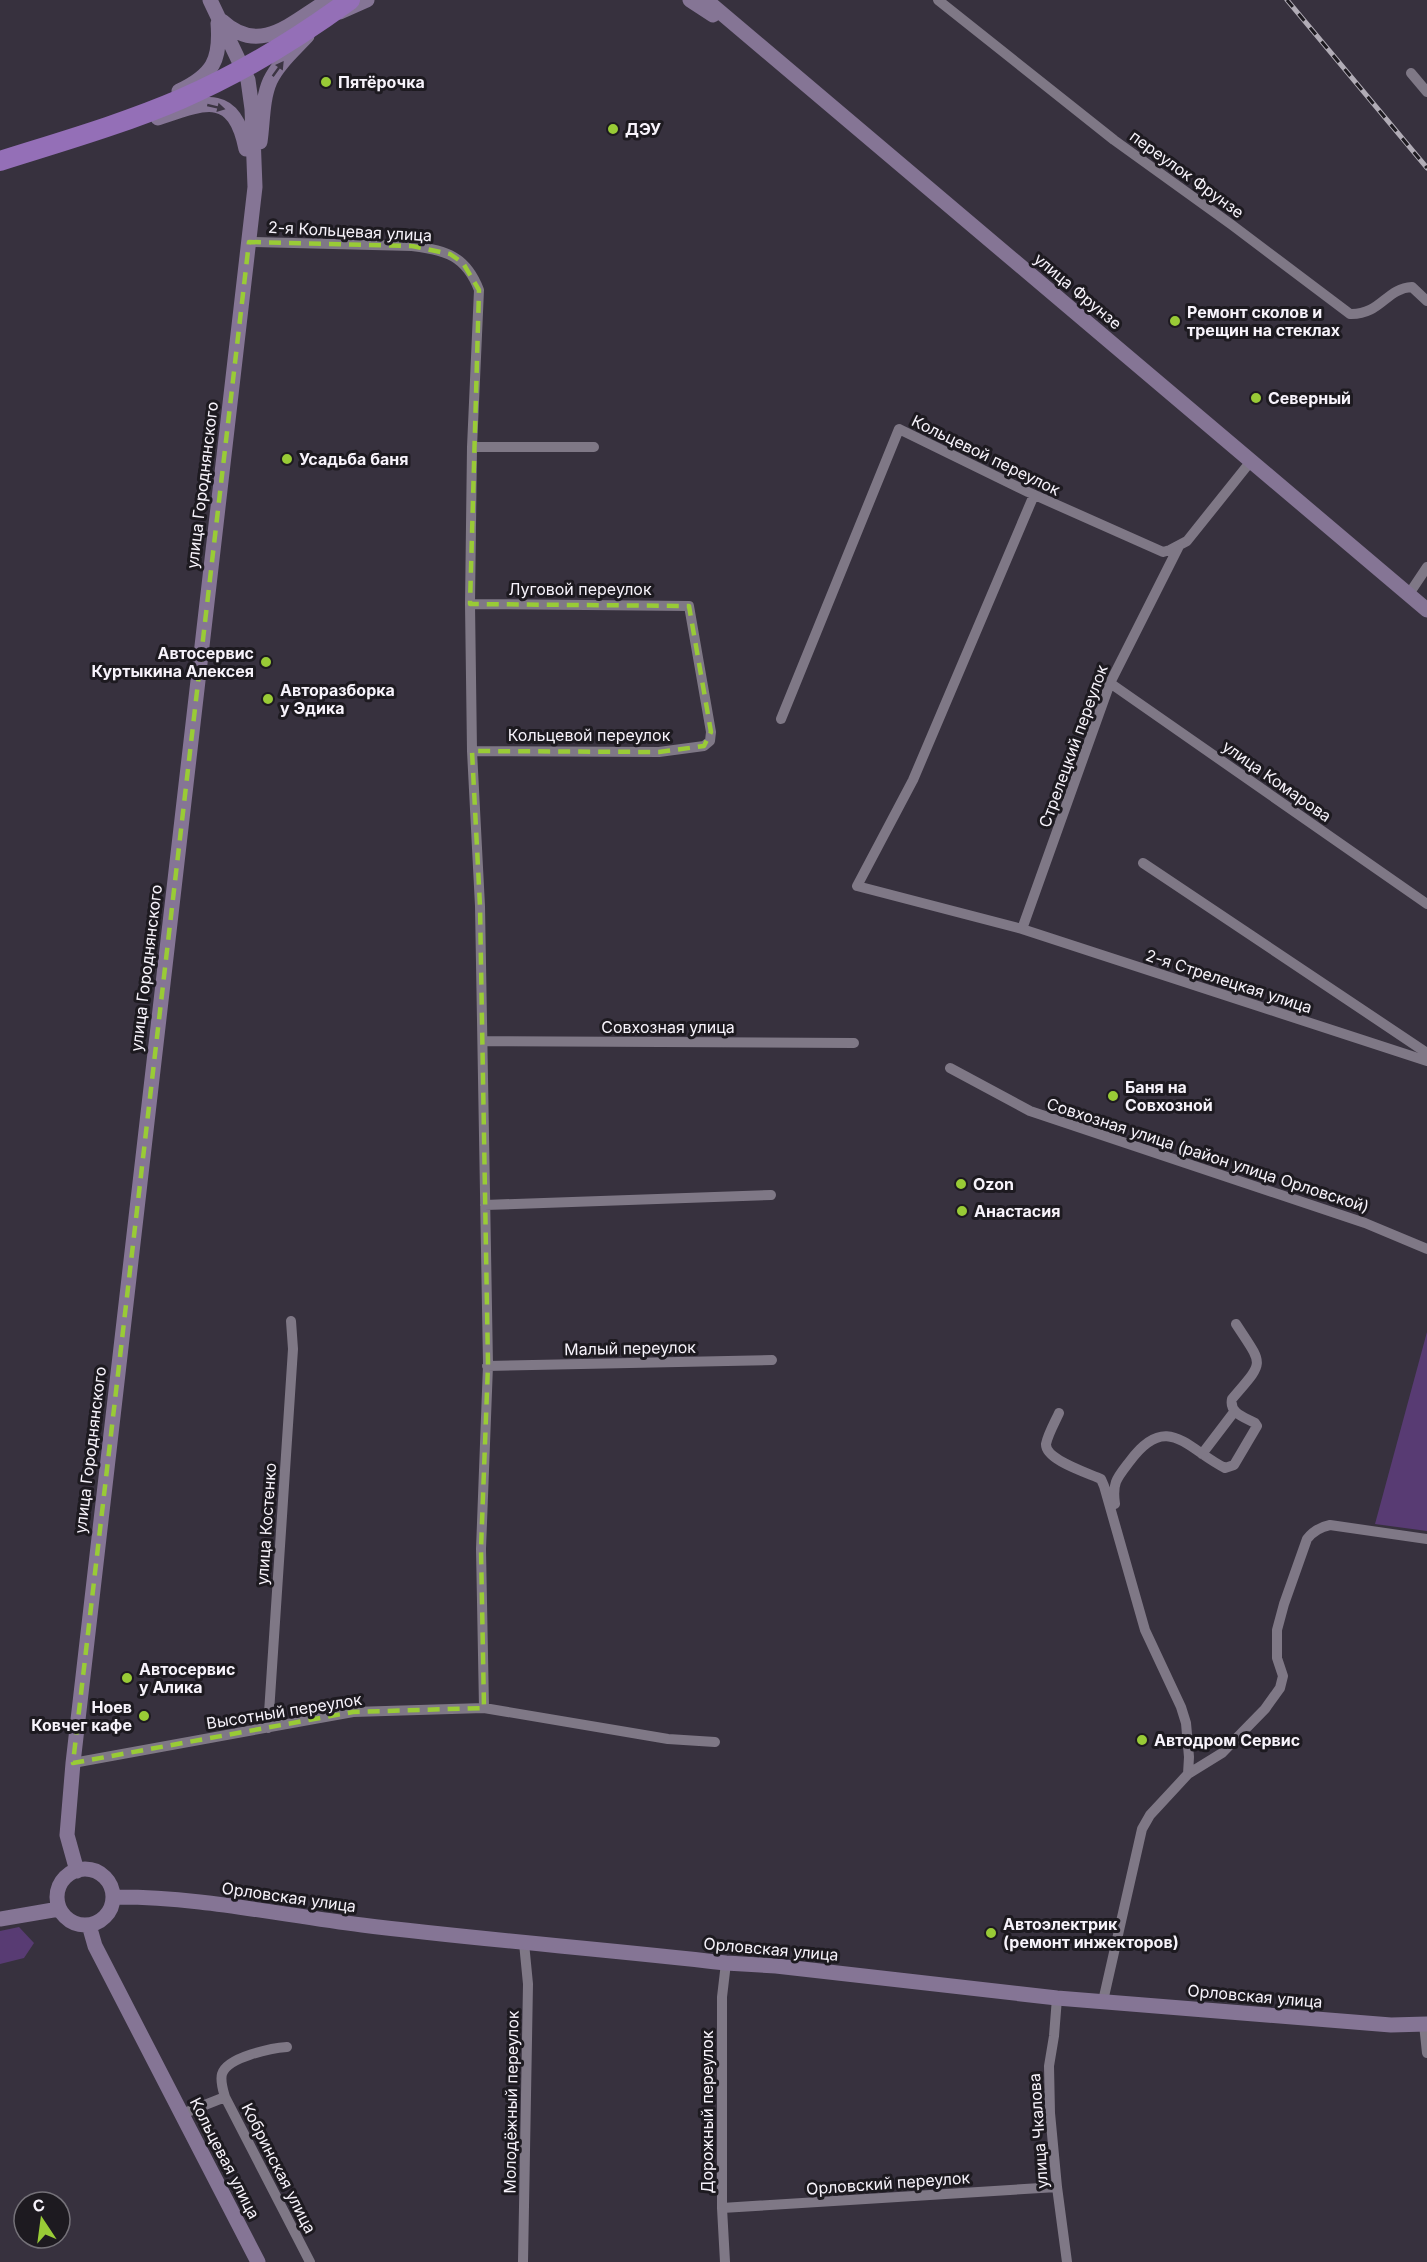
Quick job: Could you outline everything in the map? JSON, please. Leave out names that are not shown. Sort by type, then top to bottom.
[{"type":"highway","points":[[0,161],[180,99],[244,68],[322,21],[350,0]]},
{"type":"main road","name":"улица Городнянского","points":[[76,1871],[67,1835],[73,1763],[255,187],[252,109],[248,80],[210,0]]},
{"type":"main road","points":[[218,17],[232,30],[255,38],[279,31],[329,0]]},
{"type":"main road","points":[[255,187],[265,103],[271,78],[284,60],[322,21],[367,0]]},
{"type":"main road","points":[[690,0],[752,38]]},
{"type":"main road","name":"улица Фрунзе","points":[[706,0],[1427,610]]},
{"type":"main road","points":[[0,152],[135,109],[195,83],[214,63],[218,52],[218,17]]},
{"type":"main road","points":[[0,169],[96,140],[186,108],[212,105],[223,107],[236,118],[243,132],[255,187]]},
{"type":"main road","points":[[88,1869],[104,1876],[110,1883],[113,1897],[110,1910],[105,1918],[89,1925],[78,1925],[69,1920],[59,1909],[57,1896],[58,1887],[63,1879],[76,1871],[88,1869]]},
{"type":"main road","name":"Орловская улица","points":[[113,1897],[135,1897],[233,1907],[335,1922],[524,1943],[776,1966],[1057,1998],[1099,1996],[1123,2003],[1391,2025],[1425,2024]]},
{"type":"main road","points":[[0,1919],[59,1909]]},
{"type":"main road","name":"Кольцевая улица","points":[[89,1925],[94,1946],[258,2262]]},
{"type":"street","name":"переулок Фрунзе","points":[[938,0],[1114,140],[1350,314],[1362,315],[1405,287],[1412,287],[1427,301]]},
{"type":"street","points":[[1411,73],[1427,92]]},
{"type":"street","name":"2-я Кольцевая улица","points":[[249,242],[433,248],[450,254],[463,263],[474,276],[479,290],[472,447]]},
{"type":"street","name":"Кольцевой переулок","points":[[781,719],[899,429],[1034,495],[1156,550],[1167,551],[1179,546]]},
{"type":"street","points":[[484,1708],[481,1549],[488,1366],[480,906],[472,751],[470,604],[472,447],[594,447]]},
{"type":"street","points":[[1179,546],[1187,541],[1251,461]]},
{"type":"street","name":"2-я Стрелецкая улица","points":[[1034,495],[913,780],[857,886],[1022,929],[1427,1061]]},
{"type":"street","name":"Стрелецкий переулок","points":[[1022,929],[1110,683],[1179,546]]},
{"type":"street","points":[[1409,594],[1427,567]]},
{"type":"street","name":"Луговой переулок","points":[[470,604],[689,606]]},
{"type":"street","name":"Кольцевой переулок","points":[[472,751],[659,752],[704,746],[710,741],[711,732],[689,606]]},
{"type":"street","name":"улица Комарова","points":[[1110,683],[1427,904]]},
{"type":"street","name":"2-я Стрелецкая улица","points":[[1143,863],[1427,1053]]},
{"type":"street","name":"Совхозная улица","points":[[483,1041],[854,1042]]},
{"type":"street","name":"Совхозная улица (район улица Орловской)","points":[[950,1068],[1030,1111],[1365,1223],[1427,1249]]},
{"type":"street","points":[[485,1204],[771,1195]]},
{"type":"street","name":"улица Костенко","points":[[268,1728],[292,1349],[291,1321]]},
{"type":"street","points":[[1113,1515],[1116,1508],[1114,1487],[1117,1478],[1137,1452],[1161,1436],[1182,1441],[1222,1467],[1228,1468],[1234,1465],[1257,1426],[1234,1412],[1232,1399],[1256,1370],[1258,1364],[1257,1356],[1236,1324]]},
{"type":"street","name":"Малый переулок","points":[[488,1366],[772,1360]]},
{"type":"street","points":[[1202,1454],[1234,1412]]},
{"type":"street","points":[[1059,1413],[1047,1443],[1048,1453],[1053,1458],[1101,1479],[1117,1478]]},
{"type":"street","points":[[1101,1479],[1145,1630],[1181,1707],[1186,1723],[1188,1774]]},
{"type":"street","points":[[1099,1996],[1109,1974],[1142,1828],[1150,1815],[1188,1774],[1222,1753],[1265,1709],[1280,1688],[1282,1676],[1277,1658],[1277,1630],[1307,1539],[1322,1527],[1330,1525],[1427,1539]]},
{"type":"street","name":"Высотный переулок","points":[[73,1763],[353,1712],[484,1708],[669,1739],[715,1742]]},
{"type":"street","name":"Молодёжный переулок","points":[[523,2262],[528,1984],[524,1943]]},
{"type":"street","name":"Дорожный переулок","points":[[725,2262],[722,2208],[722,1996],[726,1963]]},
{"type":"street","points":[[1109,1974],[1112,1992],[1123,2003]]},
{"type":"street","name":"улица Чкалова","points":[[1057,1998],[1049,2066],[1057,2187],[1067,2262]]},
{"type":"street","points":[[1425,2024],[1427,2053]]},
{"type":"street","points":[[225,2097],[222,2087],[222,2074],[225,2068],[258,2052],[287,2047]]},
{"type":"street","name":"Кобринская улица","points":[[182,2114],[225,2097],[310,2262]]},
{"type":"street","name":"Орловский переулок","points":[[722,2208],[1057,2187]]},
{"type":"highlighted area","points":[[249,242],[412,246],[450,254],[463,263],[479,290],[470,604],[689,606],[711,732],[704,746],[659,752],[472,751],[480,906],[488,1365],[481,1549],[484,1708],[353,1712],[73,1763],[195,697]]},
{"type":"shaded area","points":[[1427,1332],[1427,1531],[1375,1524]]},
{"type":"shaded area","points":[[19,1927],[34,1943],[24,1958],[0,1964],[0,1931]]},
{"type":"railway","points":[[1287,0],[1427,168]]},
{"type":"place","name":"Пятёрочка","points":[[326,82]]},
{"type":"place","name":"ДЭУ","points":[[613,129]]},
{"type":"place","name":"Ремонт сколов и трещин на стеклах","points":[[1175,321]]},
{"type":"place","name":"Северный","points":[[1256,398]]},
{"type":"place","name":"Усадьба баня","points":[[287,459]]},
{"type":"place","name":"Автосервис Куртыкина Алексея","points":[[266,662]]},
{"type":"place","name":"Авторазборка у Эдика","points":[[268,699]]},
{"type":"place","name":"Баня на Совхозной","points":[[1113,1096]]},
{"type":"place","name":"Ozon","points":[[961,1184]]},
{"type":"place","name":"Анастасия","points":[[962,1211]]},
{"type":"place","name":"Автосервис у Алика","points":[[127,1678]]},
{"type":"place","name":"Ноев Ковчег кафе","points":[[144,1716]]},
{"type":"place","name":"Автодром Сервис","points":[[1142,1740]]},
{"type":"place","name":"Автоэлектрик (ремонт инжекторов)","points":[[991,1933]]}]
